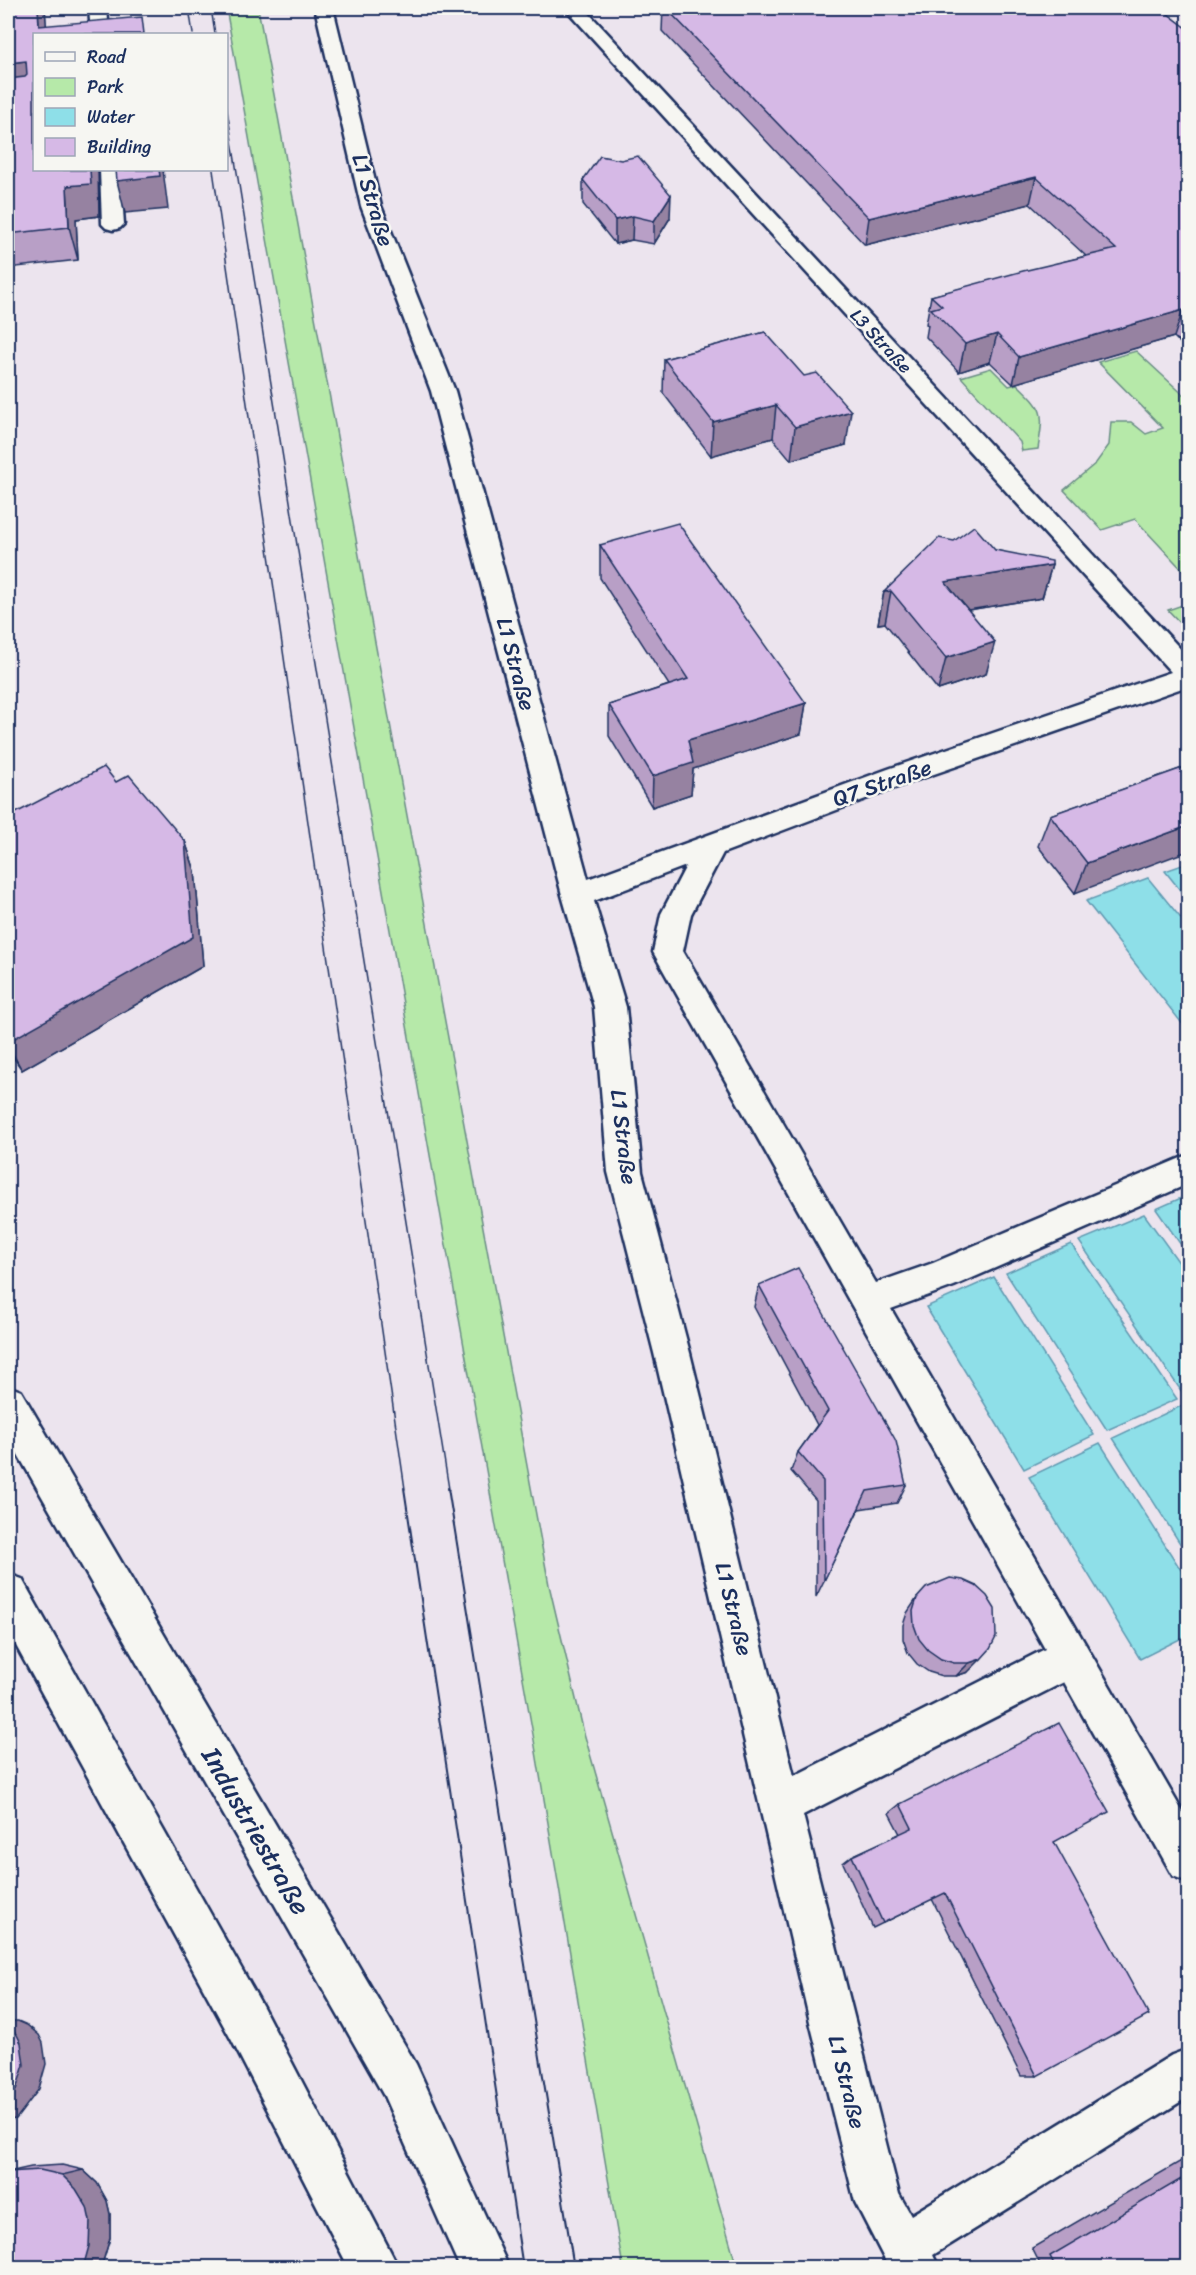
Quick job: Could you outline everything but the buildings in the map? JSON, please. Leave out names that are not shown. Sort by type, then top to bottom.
[{"type":"main road","points":[[98,8],[100,33]]},
{"type":"main road","name":"L1 Straße","points":[[324,8],[371,206],[443,391],[577,895],[610,1007],[625,1172],[677,1376],[832,2022],[878,2202],[908,2258]]},
{"type":"main road","name":"L3 Straße","points":[[580,8],[1188,674]]},
{"type":"main road","points":[[110,171],[113,224]]},
{"type":"main road","name":"Q7 Straße","points":[[577,895],[713,843],[1188,674]]},
{"type":"main road","points":[[713,843],[676,914],[668,952],[1188,1861]]},
{"type":"main road","points":[[867,1302],[942,1275],[1188,1169]]},
{"type":"main road","name":"Industriestraße","points":[[8,1403],[400,2080],[486,2268]]},
{"type":"main road","points":[[8,1593],[247,2023],[375,2268]]},
{"type":"main road","points":[[781,1804],[1072,1657]]},
{"type":"main road","points":[[908,2258],[1188,2072]]},
{"type":"green space","points":[[226,8],[258,8],[549,1585],[584,1733],[737,2267],[623,2267],[534,1740]]},
{"type":"green space","points":[[1136,351],[1188,399],[1188,576],[1135,519],[1102,530],[1064,490],[1096,463],[1109,445],[1111,422],[1131,422],[1146,434],[1163,428],[1098,362]]},
{"type":"green space","points":[[991,368],[1009,386],[1017,384],[1038,406],[1041,427],[1038,449],[1022,451],[1020,442],[961,377]]},
{"type":"green space","points":[[1188,603],[1188,631],[1168,610]]},
{"type":"water","points":[[1188,863],[1188,900],[1165,871]]},
{"type":"water","points":[[1148,878],[1188,927],[1188,1031],[1086,901]]},
{"type":"water","points":[[1188,1195],[1188,1255],[1156,1209]]},
{"type":"water","points":[[1144,1214],[1188,1275],[1188,1393],[1184,1395],[1079,1241]]},
{"type":"water","points":[[1071,1244],[1177,1399],[1107,1430],[1006,1273]]},
{"type":"water","points":[[994,1277],[1094,1435],[1024,1469],[926,1307]]},
{"type":"water","points":[[1181,1406],[1188,1416],[1188,1556],[1113,1438]]},
{"type":"water","points":[[1100,1443],[1188,1581],[1188,1635],[1140,1659],[1029,1477]]},
{"type":"tram line","points":[[189,8],[193,33]]},
{"type":"tram line","points":[[211,8],[215,33]]},
{"type":"tram line","points":[[228,116],[449,1489]]},
{"type":"tram line","points":[[213,171],[405,1489]]},
{"type":"tram line","points":[[404,1488],[523,2268]]},
{"type":"tram line","points":[[448,1488],[574,2268]]}]
